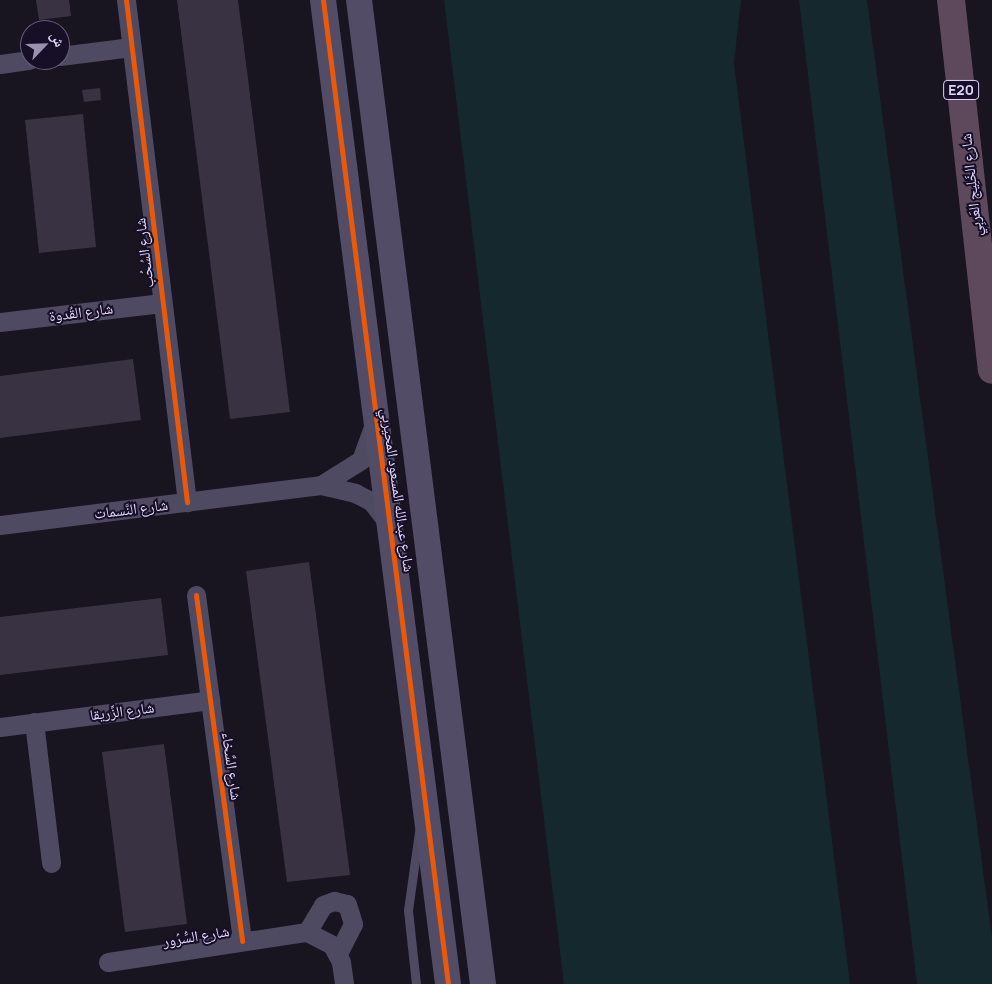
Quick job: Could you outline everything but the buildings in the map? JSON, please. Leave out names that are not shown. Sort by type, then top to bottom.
[{"type":"highway","name":"شارع الخَلِيج العَربِي","points":[[951,0],[992,370]]},
{"type":"street","name":"شارع السُحُب","points":[[126,0],[187,502]]},
{"type":"street","name":"شارع عبدالله المسعود المحيربي","points":[[323,0],[448,984]]},
{"type":"street","name":"شارع عبدالله المسعود المحيربي","points":[[360,0],[483,984]]},
{"type":"street","points":[[70,55],[131,47]]},
{"type":"street","points":[[0,64],[20,61]]},
{"type":"street","name":"شارع القُدوة","points":[[0,322],[162,303]]},
{"type":"street","name":"شارع النَّسمات","points":[[321,485],[361,460],[368,451],[375,420]]},
{"type":"street","name":"شارع النَّسمات","points":[[0,525],[321,485],[355,493],[372,501],[391,530]]},
{"type":"street","name":"شارع السَّخاء","points":[[196,595],[242,941]]},
{"type":"street","name":"شارع الزِّريقا","points":[[0,727],[210,700]]},
{"type":"street","points":[[34,722],[51,863]]},
{"type":"street","points":[[338,953],[353,924],[347,904],[334,901],[323,905],[307,932],[325,939],[338,953],[344,984]]},
{"type":"street","name":"شارع السُّرُور","points":[[108,962],[307,932]]},
{"type":"lane","points":[[416,984],[409,939],[408,896],[415,849],[426,810]]},
{"type":"green space","points":[[444,0],[741,0],[734,63],[850,984],[564,984]]},
{"type":"green space","points":[[799,0],[867,0],[992,938],[992,984],[917,984]]},
{"type":"cycle path","points":[[126,0],[187,502]]},
{"type":"cycle path","points":[[323,0],[448,984]]},
{"type":"cycle path","points":[[196,595],[242,941]]}]
